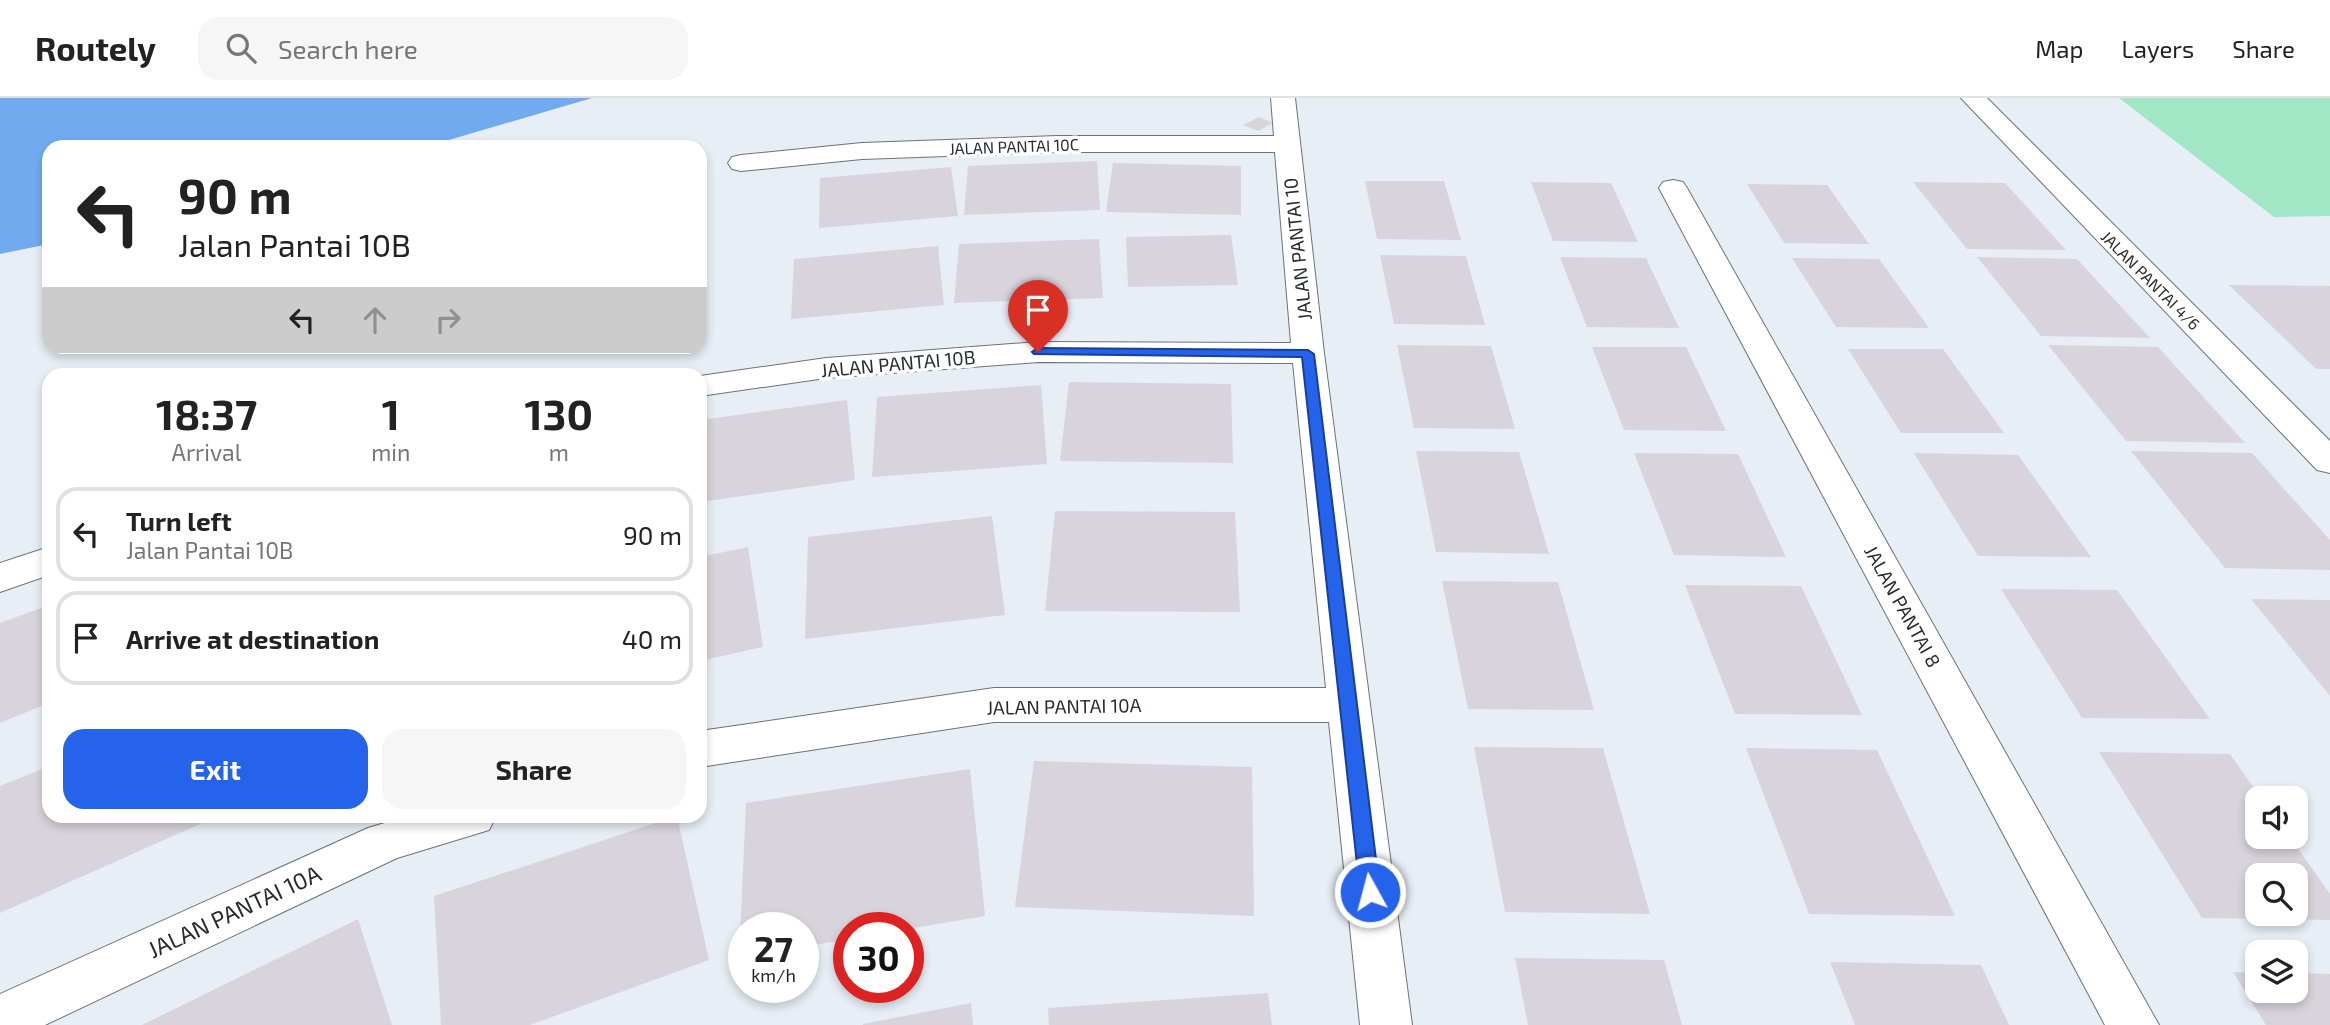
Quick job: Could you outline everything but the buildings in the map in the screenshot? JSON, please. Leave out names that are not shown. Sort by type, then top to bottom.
[{"type":"street","name":"JALAN PANTAI 10","points":[[1283,98],[1308,354],[1386,1025]]},
{"type":"street","name":"JALAN PANTAI 4/6","points":[[1973,98],[2330,462]]},
{"type":"street","name":"JALAN PANTAI 10C","points":[[741,163],[862,151],[1058,144],[1287,144]]},
{"type":"street","name":"JALAN PANTAI 8","points":[[1673,188],[2133,1025]]},
{"type":"street","name":"JALAN PANTAI 10B","points":[[707,385],[826,369],[1038,352],[1308,354]]},
{"type":"street","points":[[0,578],[42,563]]},
{"type":"street","name":"JALAN PANTAI 10A","points":[[707,748],[994,705],[1347,705]]},
{"type":"street","name":"JALAN PANTAI 10A","points":[[0,1020],[385,842],[449,823]]},
{"type":"green space","points":[[2119,98],[2330,98],[2330,216],[2274,217]]},
{"type":"water","points":[[0,98],[592,98],[449,140],[42,140],[42,245],[0,254]]},
{"type":"route","points":[[1038,352],[1308,354],[1370,892]]}]
